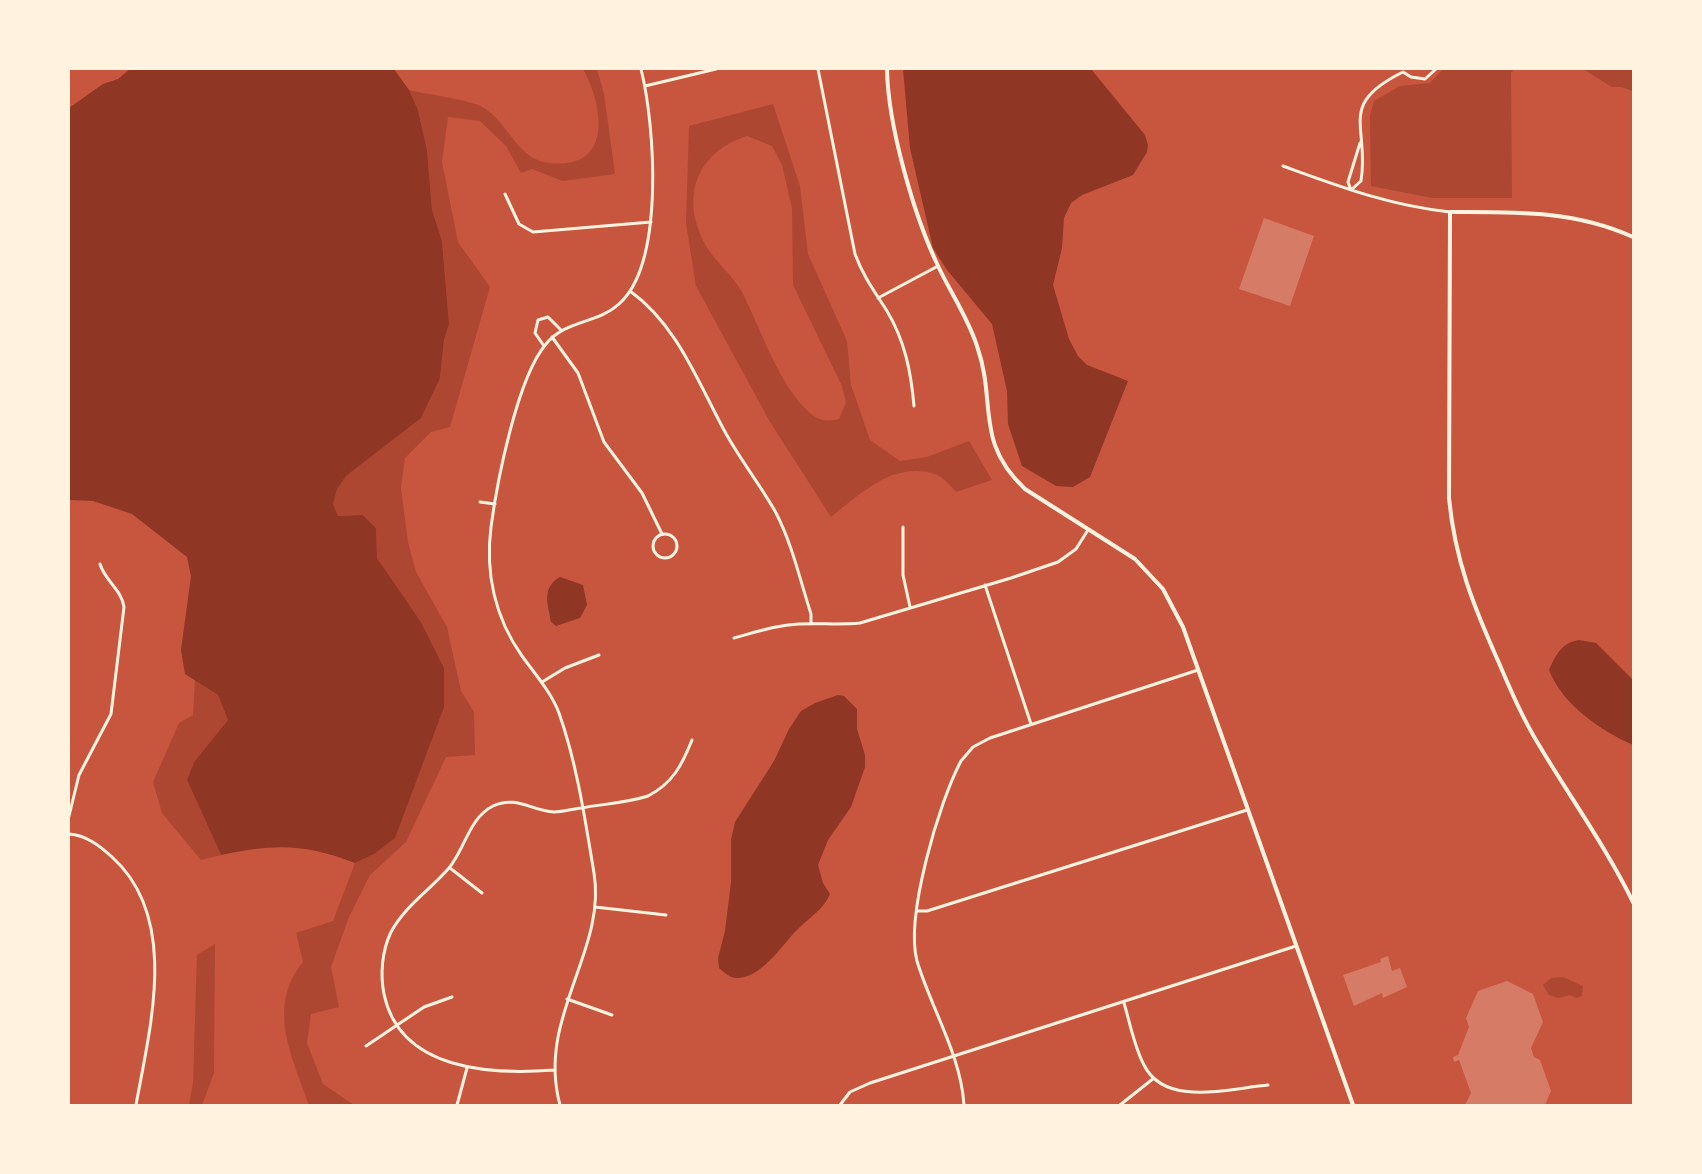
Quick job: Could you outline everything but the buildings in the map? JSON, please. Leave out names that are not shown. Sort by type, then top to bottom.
[{"type":"street","points":[[560,1105],[554,1070],[556,1040],[595,907],[595,878],[583,807],[558,710],[542,682],[508,634],[493,594],[489,550],[495,504],[511,428],[544,346],[561,330],[606,313],[630,291],[640,270],[651,222],[650,120],[641,69]]},
{"type":"street","points":[[645,86],[716,69]]},
{"type":"street","points":[[818,69],[855,254],[864,277],[903,343],[911,378],[914,406]]},
{"type":"street","points":[[887,69],[891,106],[912,197],[938,266],[977,346],[991,438],[1004,467],[1037,499],[1135,559],[1158,582],[1175,609],[1353,1105]]},
{"type":"street","points":[[1351,190],[1348,182],[1360,143],[1361,106],[1367,96],[1403,72],[1411,77],[1425,79],[1436,69]]},
{"type":"street","points":[[1351,190],[1361,181],[1365,153],[1360,143]]},
{"type":"street","points":[[1283,166],[1351,190],[1414,208],[1450,212],[1548,212],[1603,224],[1633,237]]},
{"type":"street","points":[[505,194],[514,218],[525,229],[533,232],[651,222]]},
{"type":"street","points":[[1450,212],[1449,498],[1452,530],[1461,569],[1474,608],[1527,725],[1607,854],[1633,902]]},
{"type":"street","points":[[878,298],[938,266]]},
{"type":"street","points":[[630,291],[656,313],[671,330],[734,447],[775,512],[789,545],[811,614],[811,623]]},
{"type":"street","points":[[544,346],[535,333],[538,320],[548,317],[561,330]]},
{"type":"street","points":[[552,337],[578,373],[604,442],[642,493],[662,534]]},
{"type":"street","points":[[480,502],[495,504]]},
{"type":"street","points":[[903,527],[903,575],[910,607]]},
{"type":"street","points":[[734,638],[780,626],[811,623],[838,626],[860,622],[985,585],[1065,558],[1076,549],[1088,530]]},
{"type":"street","points":[[662,534],[670,535],[676,541],[677,549],[669,557],[661,557],[654,549],[656,539],[662,534]]},
{"type":"street","points":[[69,816],[80,776],[111,714],[114,698],[124,601],[103,575],[100,564]]},
{"type":"street","points":[[985,585],[1031,724]]},
{"type":"street","points":[[542,682],[565,668],[599,655]]},
{"type":"street","points":[[964,1105],[951,1056],[918,962],[913,934],[924,870],[961,761],[980,743],[1031,724],[1198,670]]},
{"type":"street","points":[[554,1070],[501,1073],[467,1068],[423,1050],[397,1024],[389,1010],[382,985],[382,968],[390,935],[409,908],[450,868],[474,824],[492,806],[514,801],[554,812],[638,799],[659,790],[677,774],[692,740]]},
{"type":"street","points":[[916,911],[927,911],[1011,886],[1247,810]]},
{"type":"street","points":[[69,834],[89,840],[120,863],[139,892],[150,923],[153,988],[136,1105]]},
{"type":"street","points":[[450,868],[482,893]]},
{"type":"street","points":[[595,907],[666,915]]},
{"type":"street","points":[[840,1105],[850,1092],[858,1088],[1296,946]]},
{"type":"street","points":[[366,1046],[424,1007],[452,997]]},
{"type":"street","points":[[567,999],[612,1015]]},
{"type":"street","points":[[1124,1003],[1141,1058],[1154,1078],[1167,1087],[1192,1092],[1268,1085]]},
{"type":"street","points":[[457,1105],[467,1068]]},
{"type":"street","points":[[1120,1105],[1154,1078]]},
{"type":"shaded area","points":[[130,69],[394,69],[409,90],[418,110],[427,150],[432,210],[442,241],[449,324],[444,340],[440,378],[421,418],[346,476],[337,489],[333,504],[338,516],[363,515],[376,528],[377,558],[421,622],[444,668],[444,707],[395,838],[374,854],[355,863],[337,856],[288,847],[221,855],[187,780],[194,762],[228,720],[218,695],[185,674],[181,650],[191,576],[187,557],[132,514],[93,501],[69,500],[69,108],[103,84],[118,79]]},
{"type":"shaded area","points":[[583,69],[597,69],[604,94],[615,174],[563,181],[532,169],[521,173],[506,146],[480,121],[448,117],[442,162],[458,242],[490,287],[450,427],[431,432],[405,458],[401,488],[408,542],[416,572],[447,627],[461,691],[474,712],[475,755],[446,757],[406,842],[370,875],[349,917],[331,967],[339,1007],[311,1014],[307,1043],[323,1084],[354,1105],[309,1105],[290,1050],[284,1014],[286,996],[292,979],[303,962],[296,933],[333,921],[355,863],[374,854],[444,668],[421,622],[377,558],[376,528],[363,515],[338,516],[333,504],[337,489],[346,476],[407,428],[440,378],[444,340],[449,324],[442,241],[432,210],[427,150],[418,110],[409,90],[478,105],[499,120],[517,144],[531,157],[547,163],[567,163],[582,158],[592,150],[597,138],[599,124],[597,109]]},
{"type":"shaded area","points":[[903,69],[1091,69],[1145,135],[1148,145],[1147,152],[1133,175],[1082,195],[1071,203],[1064,218],[1062,248],[1053,285],[1069,339],[1078,356],[1087,365],[1128,381],[1090,477],[1073,487],[1056,486],[1022,466],[1008,424],[1007,391],[992,324],[947,270],[933,248],[910,148]]},
{"type":"shaded area","points":[[1443,69],[1516,69],[1511,72],[1512,198],[1432,198],[1371,186],[1370,115],[1374,101],[1400,86],[1430,83]]},
{"type":"shaded area","points":[[1583,69],[1633,69],[1633,91],[1612,87]]},
{"type":"shaded area","points":[[773,104],[800,186],[808,254],[847,341],[851,385],[870,440],[900,461],[927,457],[969,441],[992,480],[956,492],[938,475],[920,471],[906,472],[866,489],[831,517],[770,422],[696,286],[686,223],[689,126]],"holes":[[[747,136],[772,146],[782,165],[792,208],[793,285],[842,386],[846,403],[839,419],[827,420],[816,417],[788,387],[742,292],[708,249],[699,231],[694,213],[697,181],[714,154]]]},
{"type":"shaded area","points":[[560,577],[583,585],[587,605],[580,618],[556,626],[551,622],[547,597],[550,586]]},
{"type":"shaded area","points":[[1579,640],[1596,643],[1633,680],[1633,745],[1608,732],[1584,715],[1555,683],[1549,670],[1554,659],[1563,647]]},
{"type":"shaded area","points":[[195,680],[218,695],[228,720],[194,762],[187,780],[221,855],[201,860],[162,813],[153,782],[179,723],[193,715]]},
{"type":"shaded area","points":[[838,695],[844,696],[857,709],[857,729],[865,755],[865,767],[851,807],[828,840],[818,865],[823,883],[830,894],[820,908],[765,965],[748,976],[731,977],[719,968],[718,958],[725,931],[731,882],[731,840],[735,822],[774,761],[789,729],[801,711]]},
{"type":"shaded area","points":[[215,944],[214,1073],[202,1105],[189,1105],[193,1083],[197,955]]},
{"type":"shaded area","points":[[1563,977],[1583,986],[1582,996],[1576,998],[1570,995],[1558,998],[1549,995],[1543,985],[1551,978]]}]
